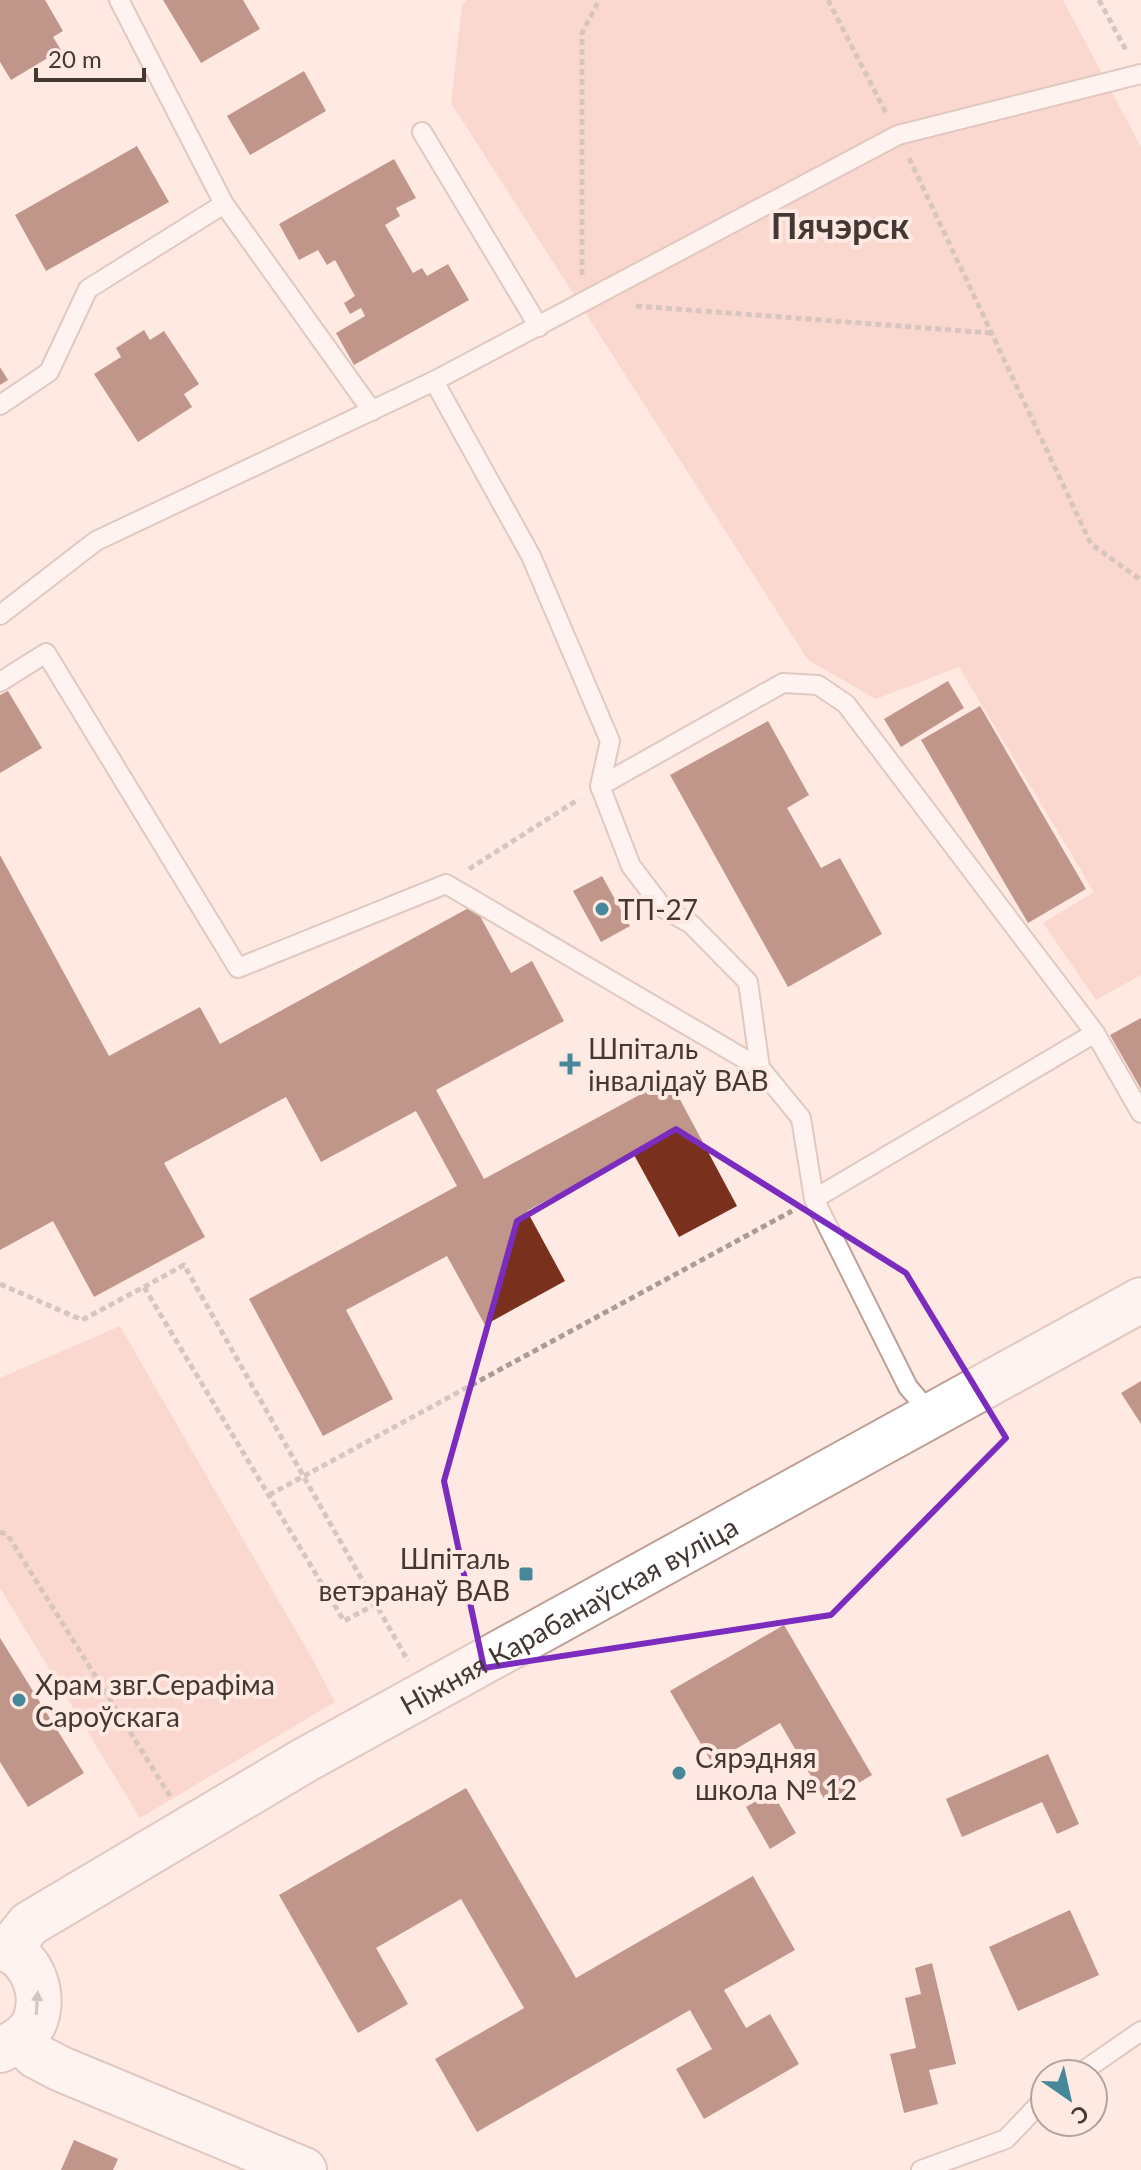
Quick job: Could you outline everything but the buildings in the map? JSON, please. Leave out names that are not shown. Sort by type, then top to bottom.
[{"type":"main road","name":"Ніжняя Карабанаўская вуліца","points":[[4,1948],[29,1924],[305,1760],[1141,1300]]},
{"type":"main road","points":[[4,1948],[30,1967],[40,1992],[36,2019],[10,2046],[304,2170]]},
{"type":"lane","points":[[119,0],[224,204],[372,411]]},
{"type":"lane","points":[[0,615],[96,541],[434,381],[898,135],[1140,74]]},
{"type":"lane","points":[[422,132],[539,327]]},
{"type":"lane","points":[[0,405],[49,372],[88,289],[224,204]]},
{"type":"lane","points":[[434,381],[531,556],[610,741],[600,786],[631,866],[663,908],[691,924],[748,982],[760,1068]]},
{"type":"lane","points":[[0,682],[46,653],[238,968],[446,884],[760,1068],[801,1118],[814,1199],[908,1387],[931,1414]]},
{"type":"lane","points":[[600,786],[783,683],[818,685],[846,704],[1095,1033],[1141,1113]]},
{"type":"lane","points":[[814,1199],[1095,1033]]},
{"type":"lane","points":[[1102,2058],[1141,2031]]},
{"type":"lane","points":[[921,2170],[1006,2139],[1029,2115]]},
{"type":"path","points":[[599,0],[582,33],[582,302],[992,333]]},
{"type":"path","points":[[828,0],[898,135],[1091,544],[1141,580]]},
{"type":"path","points":[[1099,0],[1140,74]]},
{"type":"path","points":[[446,884],[600,786]]},
{"type":"path","points":[[269,1495],[814,1199]]},
{"type":"path","points":[[0,1284],[82,1320],[184,1265],[408,1662]]},
{"type":"path","points":[[144,1287],[344,1621],[376,1604]]},
{"type":"path","points":[[0,1532],[7,1534],[173,1801]]},
{"type":"highlighted area","points":[[676,1129],[906,1273],[1006,1438],[831,1615],[484,1668],[444,1481],[517,1221]]},
{"type":"shaded area","points":[[467,0],[1063,0],[1141,147],[1141,975],[1096,1000],[1043,923],[1094,892],[959,667],[876,699],[808,660],[451,103],[462,4]]},
{"type":"shaded area","points":[[120,1326],[335,1702],[140,1818],[0,1588],[0,1378]]},
{"type":"place","name":"ТП-27","points":[[602,909]]},
{"type":"place","name":"Шпіталь інвалідаў ВАВ","points":[[570,1064]]},
{"type":"place","name":"Шпіталь ветэранаў ВАВ","points":[[526,1574]]},
{"type":"place","name":"Храм звг.Серафіма Сароўскага","points":[[19,1700]]},
{"type":"place","name":"Сярэдняя школа № 12","points":[[679,1773]]},
{"type":"district","name":"Пячэрск","points":[[840,225]]}]
